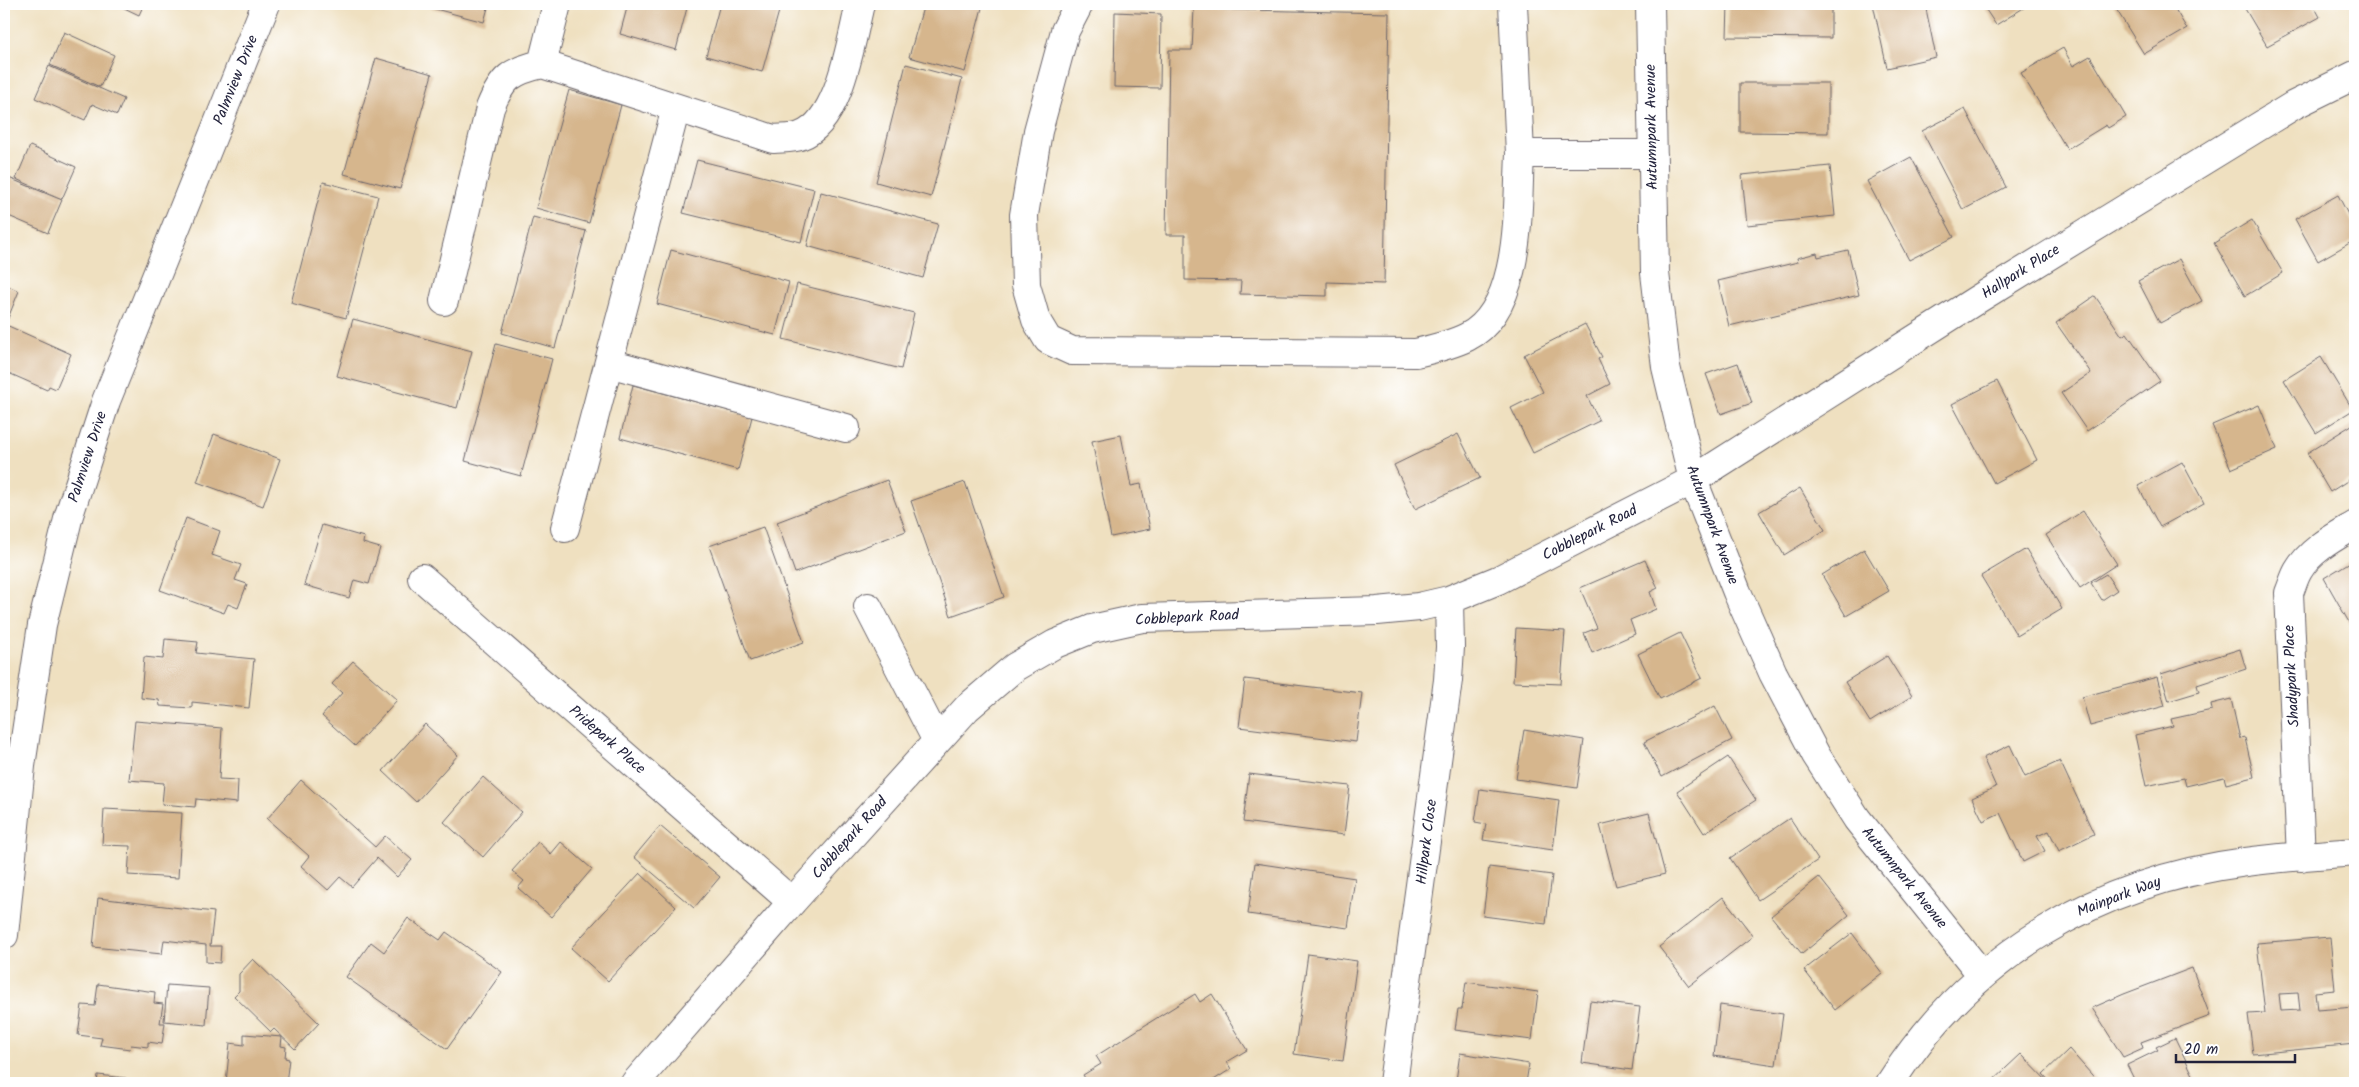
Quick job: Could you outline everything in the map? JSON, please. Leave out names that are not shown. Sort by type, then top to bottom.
[{"type":"street","name":"Palmview Drive","points":[[4,935],[21,766],[42,625],[69,514],[106,401],[266,4]]},
{"type":"street","points":[[542,64],[557,4]]},
{"type":"street","points":[[444,301],[490,108],[497,91],[510,74],[524,68],[542,64],[773,139],[800,136],[815,127],[828,113],[839,86],[860,4]]},
{"type":"street","points":[[1079,4],[1065,31],[1038,131],[1024,215],[1026,285],[1036,320],[1048,340],[1072,351],[1416,353],[1444,346],[1468,337],[1488,321],[1504,292],[1516,249],[1520,154],[1513,4]]},
{"type":"street","name":"Autumnpark Avenue","points":[[1650,4],[1655,273],[1666,368],[1693,480],[1745,610],[1773,672],[1816,755],[1856,819],[1982,975]]},
{"type":"street","name":"Hallpark Place","points":[[1693,480],[1978,299],[2294,105],[2355,75]]},
{"type":"street","points":[[565,528],[676,108]]},
{"type":"street","points":[[1520,154],[1653,154]]},
{"type":"street","points":[[608,363],[846,428]]},
{"type":"street","name":"Cobblepark Road","points":[[635,1083],[792,902],[967,708],[1015,667],[1055,644],[1092,629],[1142,618],[1376,612],[1419,607],[1449,600],[1498,580],[1693,480]]},
{"type":"street","name":"Shadypark Place","points":[[2301,857],[2289,593],[2298,571],[2310,556],[2327,542],[2355,525]]},
{"type":"street","name":"Pridepark Place","points":[[422,578],[792,902]]},
{"type":"street","name":"Hillpark Close","points":[[1393,1083],[1447,689],[1450,647],[1449,600]]},
{"type":"street","points":[[868,607],[937,741]]},
{"type":"street","name":"Mainpark Way","points":[[1890,1083],[1926,1034],[1982,975],[2037,934],[2088,906],[2135,888],[2184,874],[2245,862],[2355,852]]},
{"type":"building","points":[[116,4],[144,4],[139,15]]},
{"type":"building","points":[[429,4],[489,4],[484,22],[428,7]]},
{"type":"building","points":[[628,4],[688,4],[676,50],[620,34]]},
{"type":"building","points":[[720,4],[781,4],[762,72],[706,56]]},
{"type":"building","points":[[924,4],[983,4],[965,72],[909,57]]},
{"type":"building","points":[[1728,4],[1831,4],[1831,38],[1727,37]]},
{"type":"building","points":[[1873,4],[1925,4],[1936,57],[1887,68]]},
{"type":"building","points":[[1982,4],[2030,4],[1996,25]]},
{"type":"building","points":[[2113,4],[2172,4],[2187,29],[2144,54]]},
{"type":"building","points":[[2250,4],[2313,4],[2320,17],[2267,46],[2244,7]]},
{"type":"building","points":[[1194,9],[1389,13],[1384,284],[1327,282],[1327,296],[1240,294],[1241,281],[1185,280],[1185,235],[1166,235],[1169,50],[1192,50]]},
{"type":"building","points":[[1115,12],[1161,14],[1160,88],[1114,87]]},
{"type":"building","points":[[64,32],[114,55],[100,87],[50,65]]},
{"type":"building","points":[[2063,48],[2073,66],[2090,56],[2126,117],[2108,128],[2106,125],[2067,149],[2021,73]]},
{"type":"building","points":[[376,58],[432,74],[400,189],[344,174]]},
{"type":"building","points":[[906,64],[962,79],[931,197],[876,182]]},
{"type":"building","points":[[49,66],[124,99],[117,115],[92,104],[85,120],[35,98]]},
{"type":"building","points":[[1740,83],[1828,83],[1828,133],[1740,132]]},
{"type":"building","points":[[569,90],[621,105],[589,223],[536,208]]},
{"type":"building","points":[[1965,109],[2006,187],[1963,210],[1922,131]]},
{"type":"building","points":[[30,146],[76,167],[62,199],[16,179]]},
{"type":"building","points":[[1911,157],[1954,237],[1909,260],[1867,181]]},
{"type":"building","points":[[697,160],[814,189],[801,242],[683,213]]},
{"type":"building","points":[[1830,166],[1835,216],[1747,225],[1742,175]]},
{"type":"building","points":[[4,176],[62,200],[48,233],[4,214]]},
{"type":"building","points":[[323,182],[378,196],[346,318],[291,303]]},
{"type":"building","points":[[821,192],[938,224],[923,278],[807,246]]},
{"type":"building","points":[[2338,195],[2355,228],[2355,240],[2318,261],[2295,219]]},
{"type":"building","points":[[533,217],[586,231],[555,348],[502,333]]},
{"type":"building","points":[[2252,220],[2283,273],[2245,296],[2214,243]]},
{"type":"building","points":[[671,250],[789,282],[775,335],[657,304]]},
{"type":"building","points":[[1848,250],[1859,295],[1729,326],[1718,281],[1798,262],[1797,258],[1817,253],[1818,257]]},
{"type":"building","points":[[2179,259],[2202,301],[2160,323],[2138,281]]},
{"type":"building","points":[[4,284],[19,291],[6,323],[4,322]]},
{"type":"building","points":[[797,284],[914,313],[901,369],[783,339]]},
{"type":"building","points":[[2095,296],[2122,336],[2127,333],[2160,381],[2087,431],[2061,393],[2091,373],[2056,323]]},
{"type":"building","points":[[353,319],[472,351],[457,408],[337,376]]},
{"type":"building","points":[[4,324],[71,354],[56,389],[49,386],[47,390],[4,371]]},
{"type":"building","points":[[1585,324],[1602,357],[1598,359],[1610,384],[1587,396],[1599,421],[1533,453],[1511,408],[1543,392],[1524,355]]},
{"type":"building","points":[[496,344],[552,359],[521,476],[465,461]]},
{"type":"building","points":[[2321,357],[2353,410],[2316,433],[2284,380]]},
{"type":"building","points":[[1738,363],[1752,403],[1721,414],[1706,374]]},
{"type":"building","points":[[1997,381],[2037,460],[1994,483],[1952,404]]},
{"type":"building","points":[[633,385],[752,417],[738,470],[620,438]]},
{"type":"building","points":[[2259,405],[2277,449],[2231,469],[2212,425]]},
{"type":"building","points":[[2355,423],[2355,476],[2330,492],[2307,453]]},
{"type":"building","points":[[214,434],[280,459],[263,506],[197,482]]},
{"type":"building","points":[[1458,434],[1480,478],[1415,509],[1394,465]]},
{"type":"building","points":[[1121,435],[1131,486],[1141,484],[1150,529],[1111,537],[1092,441]]},
{"type":"building","points":[[2182,462],[2204,503],[2160,527],[2138,486]]},
{"type":"building","points":[[887,480],[906,531],[795,573],[777,522]]},
{"type":"building","points":[[965,482],[1004,597],[951,616],[911,501]]},
{"type":"building","points":[[1800,488],[1825,530],[1784,555],[1759,512]]},
{"type":"building","points":[[2083,511],[2117,564],[2080,588],[2046,535]]},
{"type":"building","points":[[186,518],[220,531],[212,555],[241,565],[235,580],[247,584],[238,608],[228,604],[224,613],[160,590]]},
{"type":"building","points":[[322,525],[364,537],[363,543],[380,548],[369,584],[354,580],[349,598],[304,585]]},
{"type":"building","points":[[763,527],[804,642],[750,661],[709,546]]},
{"type":"building","points":[[1864,549],[1889,591],[1846,616],[1822,575]]},
{"type":"building","points":[[2026,549],[2062,609],[2017,636],[1981,576]]},
{"type":"building","points":[[2355,559],[2355,633],[2324,578]]},
{"type":"building","points":[[1645,560],[1658,588],[1650,592],[1656,609],[1630,620],[1635,634],[1592,653],[1584,633],[1597,628],[1580,588]]},
{"type":"building","points":[[2106,574],[2117,590],[2102,600],[2091,583]]},
{"type":"building","points":[[1516,628],[1565,631],[1561,684],[1513,682]]},
{"type":"building","points":[[1680,633],[1702,678],[1660,699],[1638,654]]},
{"type":"building","points":[[165,639],[198,642],[196,653],[254,659],[249,708],[192,702],[192,708],[160,706],[159,700],[141,698],[144,657],[163,659]]},
{"type":"building","points":[[2240,649],[2246,669],[2197,685],[2199,692],[2169,701],[2161,674]]},
{"type":"building","points":[[1887,656],[1912,696],[1870,722],[1845,682]]},
{"type":"building","points":[[353,661],[397,700],[355,746],[322,716],[342,693],[332,684]]},
{"type":"building","points":[[2157,677],[2165,706],[2090,726],[2082,697]]},
{"type":"building","points":[[1245,679],[1362,693],[1356,742],[1239,727]]},
{"type":"building","points":[[2231,699],[2240,739],[2245,738],[2254,777],[2226,784],[2224,777],[2186,786],[2184,778],[2146,786],[2135,735],[2173,726],[2171,719],[2212,710],[2211,704]]},
{"type":"building","points":[[1715,706],[1732,740],[1662,777],[1644,742]]},
{"type":"building","points":[[135,721],[222,728],[219,779],[238,780],[237,803],[196,799],[195,807],[162,804],[164,783],[129,780]]},
{"type":"building","points":[[425,724],[458,755],[416,802],[383,771]]},
{"type":"building","points":[[1524,730],[1584,740],[1577,788],[1516,779]]},
{"type":"building","points":[[2010,745],[2025,777],[2060,761],[2094,834],[2059,851],[2049,831],[2037,836],[2045,851],[2023,862],[2000,813],[1983,821],[1972,798],[1996,787],[1983,758]]},
{"type":"building","points":[[1728,757],[1756,800],[1704,833],[1677,791]]},
{"type":"building","points":[[1249,774],[1350,786],[1344,835],[1243,822]]},
{"type":"building","points":[[483,777],[522,812],[483,857],[444,822]]},
{"type":"building","points":[[301,780],[375,847],[385,836],[412,860],[397,877],[377,858],[352,887],[340,877],[328,890],[301,866],[309,856],[267,819]]},
{"type":"building","points":[[1480,789],[1559,800],[1553,850],[1483,840],[1486,824],[1475,822]]},
{"type":"building","points":[[104,809],[182,813],[178,878],[128,875],[130,846],[102,845]]},
{"type":"building","points":[[1649,813],[1665,874],[1616,886],[1600,825]]},
{"type":"building","points":[[1790,818],[1818,860],[1758,900],[1730,858]]},
{"type":"building","points":[[660,826],[720,877],[694,908],[634,857]]},
{"type":"building","points":[[538,842],[551,854],[561,842],[592,869],[551,917],[518,888],[524,881],[512,871]]},
{"type":"building","points":[[1255,863],[1355,878],[1348,928],[1248,914]]},
{"type":"building","points":[[1489,867],[1552,875],[1546,924],[1483,916]]},
{"type":"building","points":[[640,873],[676,907],[608,981],[571,948]]},
{"type":"building","points":[[1819,877],[1849,915],[1802,954],[1771,916]]},
{"type":"building","points":[[1723,897],[1753,936],[1689,986],[1659,947]]},
{"type":"building","points":[[98,898],[214,912],[210,946],[221,946],[220,963],[206,962],[206,945],[164,940],[162,954],[93,947]]},
{"type":"building","points":[[408,918],[440,940],[446,932],[502,972],[447,1049],[346,977],[371,942],[384,952]]},
{"type":"building","points":[[1852,933],[1882,973],[1835,1010],[1804,970]]},
{"type":"building","points":[[2330,937],[2335,990],[2315,992],[2317,1010],[2355,1007],[2355,1044],[2253,1054],[2248,1014],[2265,1013],[2257,943]],"holes":[[[2298,993],[2300,1010],[2281,1011],[2279,994]]]},
{"type":"building","points":[[1308,954],[1357,961],[1343,1061],[1294,1054]]},
{"type":"building","points":[[253,959],[319,1023],[295,1049],[274,1029],[271,1032],[234,996],[239,991],[239,974]]},
{"type":"building","points":[[2192,968],[2210,1016],[2141,1042],[2143,1048],[2123,1057],[2092,1008]]},
{"type":"building","points":[[1466,982],[1538,992],[1532,1040],[1455,1030],[1458,1009],[1462,1009]]},
{"type":"building","points":[[98,984],[155,992],[154,1003],[163,1004],[160,1023],[165,1023],[162,1044],[148,1042],[148,1047],[131,1045],[130,1049],[100,1045],[102,1038],[78,1035],[82,1005],[95,1006]]},
{"type":"building","points":[[167,985],[209,988],[206,1025],[164,1021]]},
{"type":"building","points":[[1195,994],[1200,1002],[1212,994],[1247,1050],[1227,1062],[1231,1069],[1209,1083],[1088,1083],[1083,1075],[1101,1064],[1096,1056]]},
{"type":"building","points":[[1590,1001],[1640,1007],[1632,1070],[1582,1063]]},
{"type":"building","points":[[1720,1005],[1783,1014],[1776,1065],[1714,1056]]},
{"type":"building","points":[[244,1034],[282,1037],[281,1046],[286,1047],[285,1058],[289,1059],[286,1083],[226,1083],[230,1043],[244,1045]]},
{"type":"building","points":[[2175,1038],[2195,1079],[2187,1083],[2136,1083],[2127,1065],[2158,1050],[2156,1047]]},
{"type":"building","points":[[2069,1049],[2099,1083],[2051,1083],[2043,1074]]},
{"type":"building","points":[[1460,1053],[1529,1064],[1526,1083],[1465,1083],[1456,1081]]},
{"type":"building","points":[[2021,1054],[2049,1083],[1990,1083]]},
{"type":"building","points":[[98,1075],[126,1078],[125,1083],[97,1083]]}]
